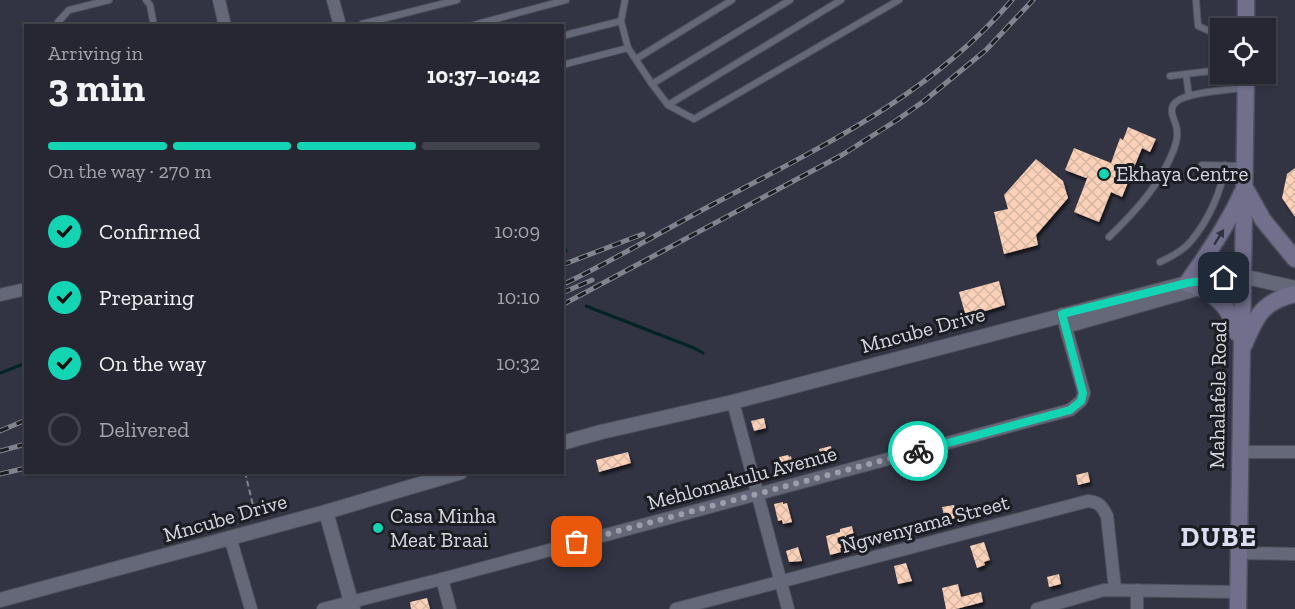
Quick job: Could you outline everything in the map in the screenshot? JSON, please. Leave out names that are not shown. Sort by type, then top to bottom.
[{"type":"main road","points":[[1246,0],[1246,18]]},
{"type":"main road","name":"Mahalafele Road","points":[[1238,601],[1246,84]]},
{"type":"main road","points":[[1245,187],[1263,220],[1295,259]]},
{"type":"main road","points":[[1241,353],[1235,323],[1227,307],[1214,295],[1195,285],[1245,187]]},
{"type":"main road","points":[[1241,353],[1253,323],[1263,309],[1279,297],[1295,294]]},
{"type":"street","points":[[219,0],[225,24]]},
{"type":"street","points":[[333,0],[339,24]]},
{"type":"street","name":"Mncube Drive","points":[[564,442],[1064,321],[1195,285],[1242,276],[1295,288]]},
{"type":"street","points":[[0,295],[24,289]]},
{"type":"street","name":"Mehlomakulu Avenue","points":[[323,609],[352,605],[757,493],[1070,410],[1081,401],[1083,393],[1064,321]]},
{"type":"street","points":[[733,402],[788,609]]},
{"type":"street","points":[[1240,452],[1295,452]]},
{"type":"street","name":"Mncube Drive","points":[[0,600],[153,560],[454,474]]},
{"type":"street","name":"Ngwenyama Street","points":[[676,609],[1088,501],[1103,507],[1107,516],[1115,589]]},
{"type":"street","points":[[326,512],[352,605]]},
{"type":"street","points":[[230,537],[251,609]]},
{"type":"street","points":[[1239,553],[1295,554]]},
{"type":"street","points":[[442,579],[450,609]]},
{"type":"street","points":[[1042,608],[1092,592],[1115,589],[1238,601]]},
{"type":"street","points":[[1137,590],[1137,609]]},
{"type":"lane","points":[[58,24],[69,10],[89,2],[109,0]]},
{"type":"lane","points":[[146,0],[150,5],[154,24]]},
{"type":"lane","points":[[362,24],[457,0]]},
{"type":"lane","points":[[477,24],[566,0]]},
{"type":"lane","points":[[625,0],[621,21],[628,48],[668,105],[694,119],[899,0]]},
{"type":"lane","points":[[636,59],[732,0]]},
{"type":"lane","points":[[652,84],[790,0]]},
{"type":"lane","points":[[668,105],[841,0]]},
{"type":"lane","points":[[1196,0],[1198,26],[1210,31]]},
{"type":"lane","points":[[564,35],[621,21]]},
{"type":"lane","points":[[564,64],[628,48]]},
{"type":"lane","points":[[1170,76],[1210,70]]},
{"type":"lane","points":[[1186,74],[1189,96]]},
{"type":"lane","points":[[1109,237],[1138,209],[1171,157],[1178,128],[1171,112],[1173,104],[1179,99],[1235,84]]},
{"type":"lane","points":[[1202,165],[1244,166]]},
{"type":"lane","points":[[1160,262],[1175,255],[1191,241],[1218,196],[1225,165]]},
{"type":"path","points":[[246,474],[260,529]]},
{"type":"building","name":"Ekhaya Centre","points":[[1128,127],[1156,139],[1150,152],[1142,148],[1122,197],[1111,192],[1099,222],[1074,212],[1088,176],[1086,178],[1065,170],[1074,148],[1111,163],[1120,138],[1123,140]]},
{"type":"building","points":[[1036,159],[1063,181],[1068,198],[1036,235],[1038,245],[1004,254],[994,212],[1008,209],[1004,195]]},
{"type":"building","points":[[1295,168],[1295,217],[1282,198],[1287,174]]},
{"type":"building","points":[[999,281],[1005,305],[966,317],[959,292]]},
{"type":"building","points":[[764,418],[766,428],[754,431],[751,421]]},
{"type":"building","points":[[831,446],[833,456],[822,459],[819,449]]},
{"type":"building","points":[[628,452],[631,463],[599,472],[596,460]]},
{"type":"building","points":[[791,456],[793,468],[782,470],[779,457]]},
{"type":"building","points":[[1088,472],[1090,482],[1078,485],[1076,475]]},
{"type":"building","points":[[783,502],[783,504],[787,503],[792,522],[783,524],[782,520],[778,521],[774,504]]},
{"type":"building","points":[[954,505],[957,518],[945,520],[942,507]]},
{"type":"building","points":[[852,526],[856,545],[840,548],[841,552],[830,555],[826,536]]},
{"type":"building","points":[[984,542],[990,560],[977,568],[970,546]]},
{"type":"building","points":[[798,547],[802,561],[789,562],[786,551]]},
{"type":"building","points":[[906,563],[912,581],[898,584],[894,566]]},
{"type":"building","points":[[1059,574],[1061,584],[1049,587],[1047,577]]},
{"type":"building","points":[[958,584],[961,597],[981,592],[983,602],[956,609],[946,609],[942,588]]},
{"type":"building","points":[[427,598],[430,609],[411,609],[410,602]]},
{"type":"waterway","points":[[564,247],[566,251]]},
{"type":"waterway","points":[[586,306],[703,353]]},
{"type":"waterway","points":[[0,373],[24,364]]},
{"type":"railway","points":[[566,283],[802,157],[877,113],[948,62],[981,33],[1012,0]]},
{"type":"railway","points":[[564,304],[842,155],[897,120],[986,50],[1033,0]]},
{"type":"railway","points":[[564,264],[643,234]]},
{"type":"railway","points":[[564,292],[592,280]]},
{"type":"railway","points":[[0,431],[24,421]]},
{"type":"railway","points":[[0,451],[24,445]]},
{"type":"railway","points":[[0,474],[24,468]]},
{"type":"way so far","points":[[577,542],[918,451]]},
{"type":"place","name":"Ekhaya Centre","points":[[1104,174]]},
{"type":"place","name":"Casa Minha Meat Braai","points":[[378,528]]},
{"type":"district","name":"DUBE","points":[[1219,537]]},
{"type":"route","points":[[918,451],[1049,416],[1076,406],[1081,401],[1083,388],[1062,314],[1187,283],[1224,278]]}]
